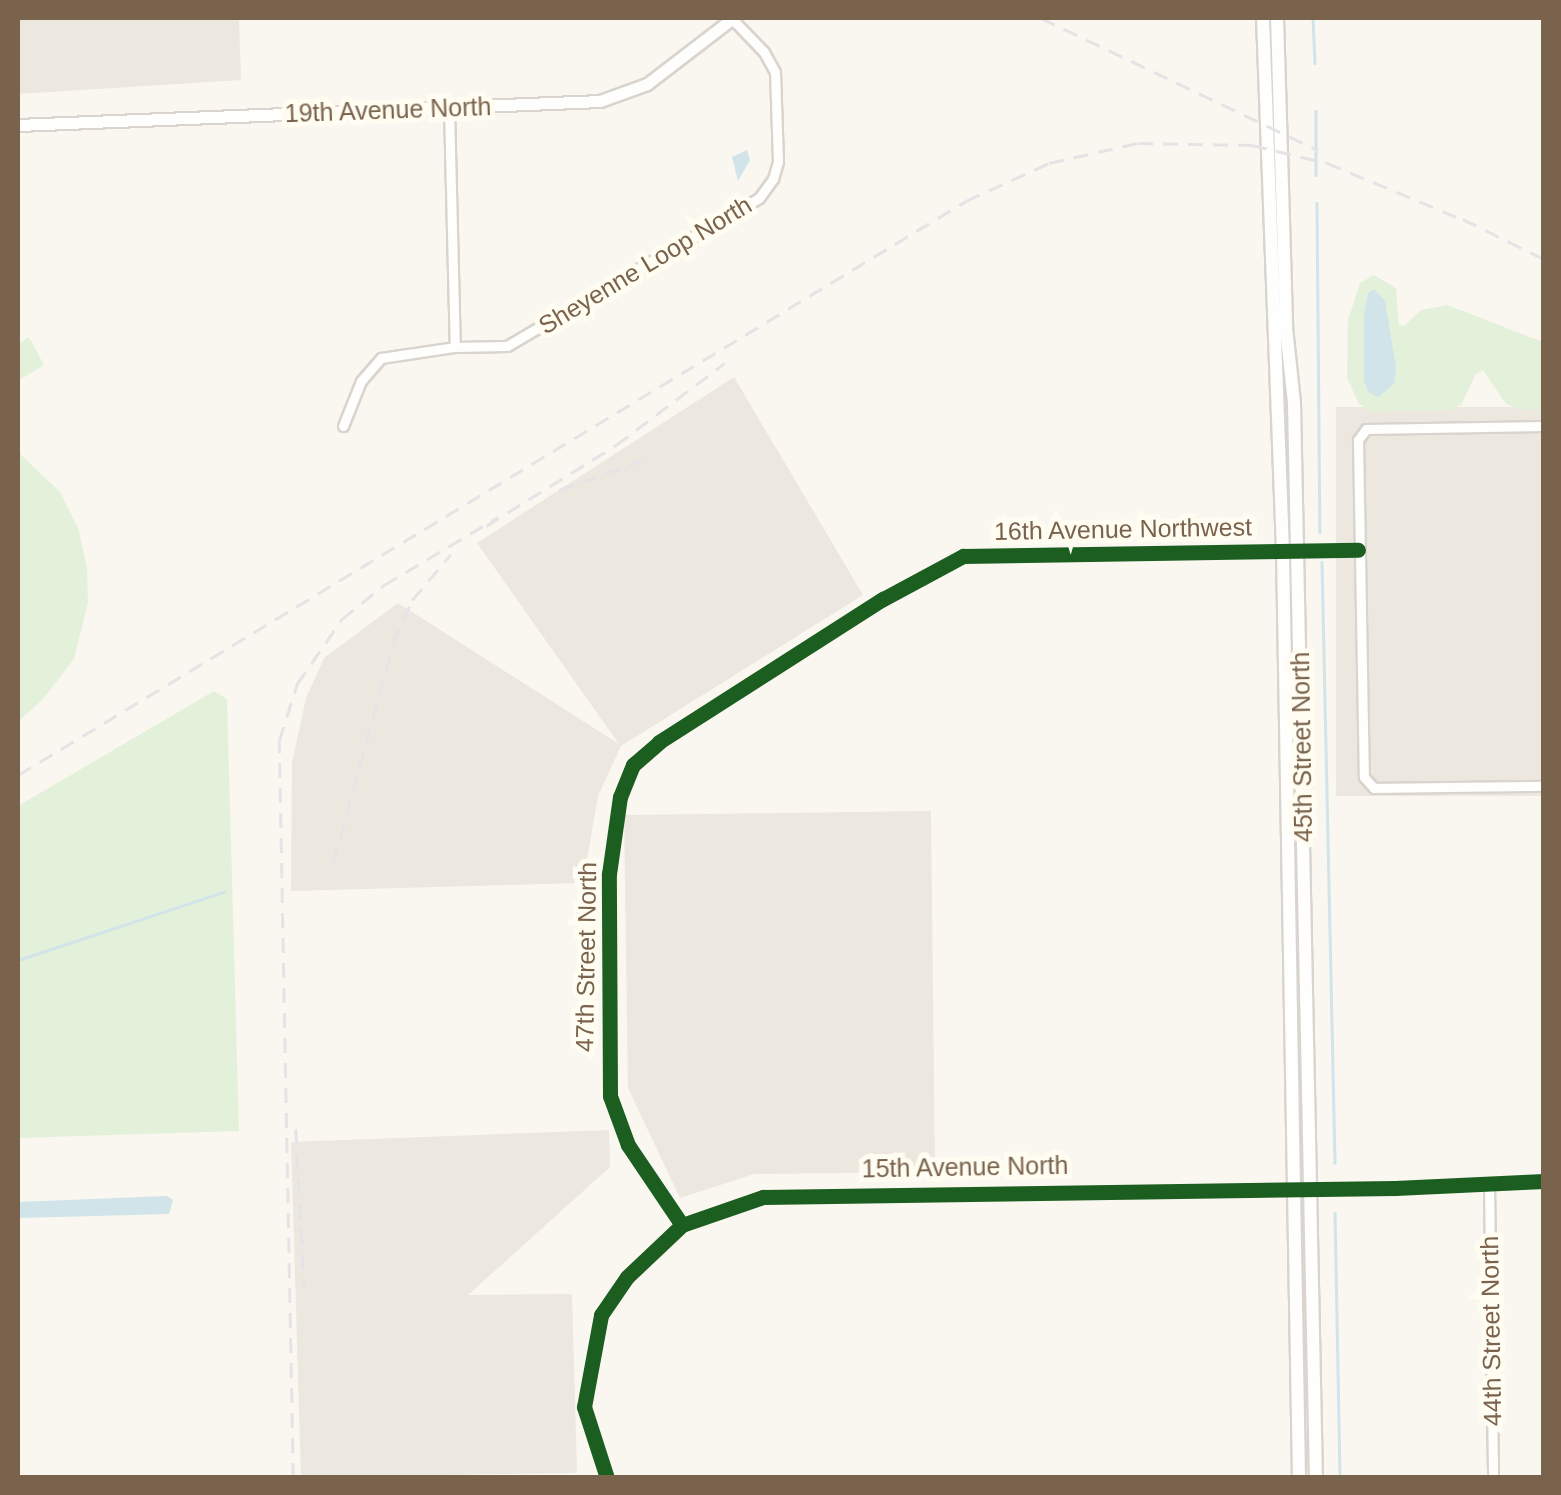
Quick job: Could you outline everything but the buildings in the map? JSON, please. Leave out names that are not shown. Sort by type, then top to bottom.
[{"type":"main road","name":"45th Street North","points":[[1263,18],[1290,551],[1292,1189],[1298,1478]]},
{"type":"main road","name":"45th Street North","points":[[1277,18],[1316,1478]]},
{"type":"street","name":"19th Avenue North","points":[[18,125],[586,103],[615,97],[661,76],[732,18]]},
{"type":"street","name":"Sheyenne Loop North","points":[[343,426],[361,382],[381,358],[455,347],[507,346],[759,198],[773,180],[778,162],[775,72],[764,52],[732,18]]},
{"type":"street","points":[[449,108],[455,347]]},
{"type":"street","points":[[1544,426],[1366,429],[1358,440],[1364,777],[1374,788],[1544,786]]},
{"type":"street","name":"16th Avenue Northwest","points":[[964,556],[1358,550]]},
{"type":"street","name":"47th Street North","points":[[682,1225],[628,1146],[610,1096],[609,874],[620,797],[633,765],[659,742],[867,609],[964,556]]},
{"type":"street","name":"15th Avenue North","points":[[607,1478],[584,1407],[600,1315],[627,1276],[682,1225],[763,1196],[1310,1189],[1544,1181]]},
{"type":"street","name":"44th Street North","points":[[1489,1184],[1494,1478]]},
{"type":"shaded area","points":[[18,18],[239,18],[241,80],[18,94]]},
{"type":"shaded area","points":[[747,150],[750,160],[738,181],[732,157]]},
{"type":"shaded area","points":[[1374,289],[1385,301],[1396,368],[1394,384],[1378,397],[1369,393],[1364,381],[1364,314],[1368,293]]},
{"type":"shaded area","points":[[734,377],[863,595],[621,746],[598,796],[583,883],[291,891],[292,763],[306,698],[324,658],[398,603],[619,744],[477,543]]},
{"type":"shaded area","points":[[1336,407],[1543,407],[1543,796],[1336,796]]},
{"type":"shaded area","points":[[931,811],[935,1172],[754,1174],[680,1198],[628,1088],[624,815]]},
{"type":"shaded area","points":[[609,1130],[610,1167],[468,1295],[572,1294],[577,1473],[301,1477],[291,1142]]},
{"type":"shaded area","points":[[167,1196],[173,1200],[169,1214],[18,1218],[18,1202]]},
{"type":"green space","points":[[1374,275],[1396,288],[1399,325],[1404,326],[1421,310],[1447,305],[1543,342],[1543,409],[1519,409],[1506,404],[1483,370],[1476,374],[1461,405],[1449,410],[1371,412],[1359,404],[1347,378],[1348,320],[1360,283]]},
{"type":"green space","points":[[29,337],[44,365],[18,381],[18,344]]},
{"type":"green space","points":[[18,452],[60,492],[78,528],[87,567],[88,603],[74,659],[44,698],[18,722]]},
{"type":"green space","points":[[214,691],[227,699],[239,1131],[18,1138],[18,806]]},
{"type":"waterway","points":[[1313,18],[1315,63]]},
{"type":"waterway","points":[[1316,111],[1316,175]]},
{"type":"waterway","points":[[1317,203],[1320,532]]},
{"type":"waterway","points":[[1322,562],[1335,1163]]},
{"type":"waterway","points":[[18,960],[224,892]]},
{"type":"waterway","points":[[1335,1213],[1340,1478]]},
{"type":"railway","points":[[1041,18],[1318,150]]},
{"type":"railway","points":[[18,775],[966,201],[1049,163],[1138,143],[1252,145],[1327,163],[1476,225]]},
{"type":"railway","points":[[1463,219],[1544,259]]},
{"type":"railway","points":[[486,526],[616,445],[725,363]]},
{"type":"railway","points":[[559,490],[641,461]]},
{"type":"railway","points":[[293,1478],[279,741],[297,684],[342,619],[384,585],[498,517]]},
{"type":"railway","points":[[333,863],[393,643],[412,600],[451,554]]},
{"type":"railway","points":[[296,1129],[304,1287]]},
{"type":"cycle path","points":[[682,1225],[628,1145],[610,1096],[609,874],[620,797],[633,765],[659,742],[883,599],[963,556],[1358,550]]},
{"type":"cycle path","points":[[607,1478],[584,1407],[601,1315],[627,1277],[682,1225],[763,1197],[1395,1188],[1544,1181]]}]
